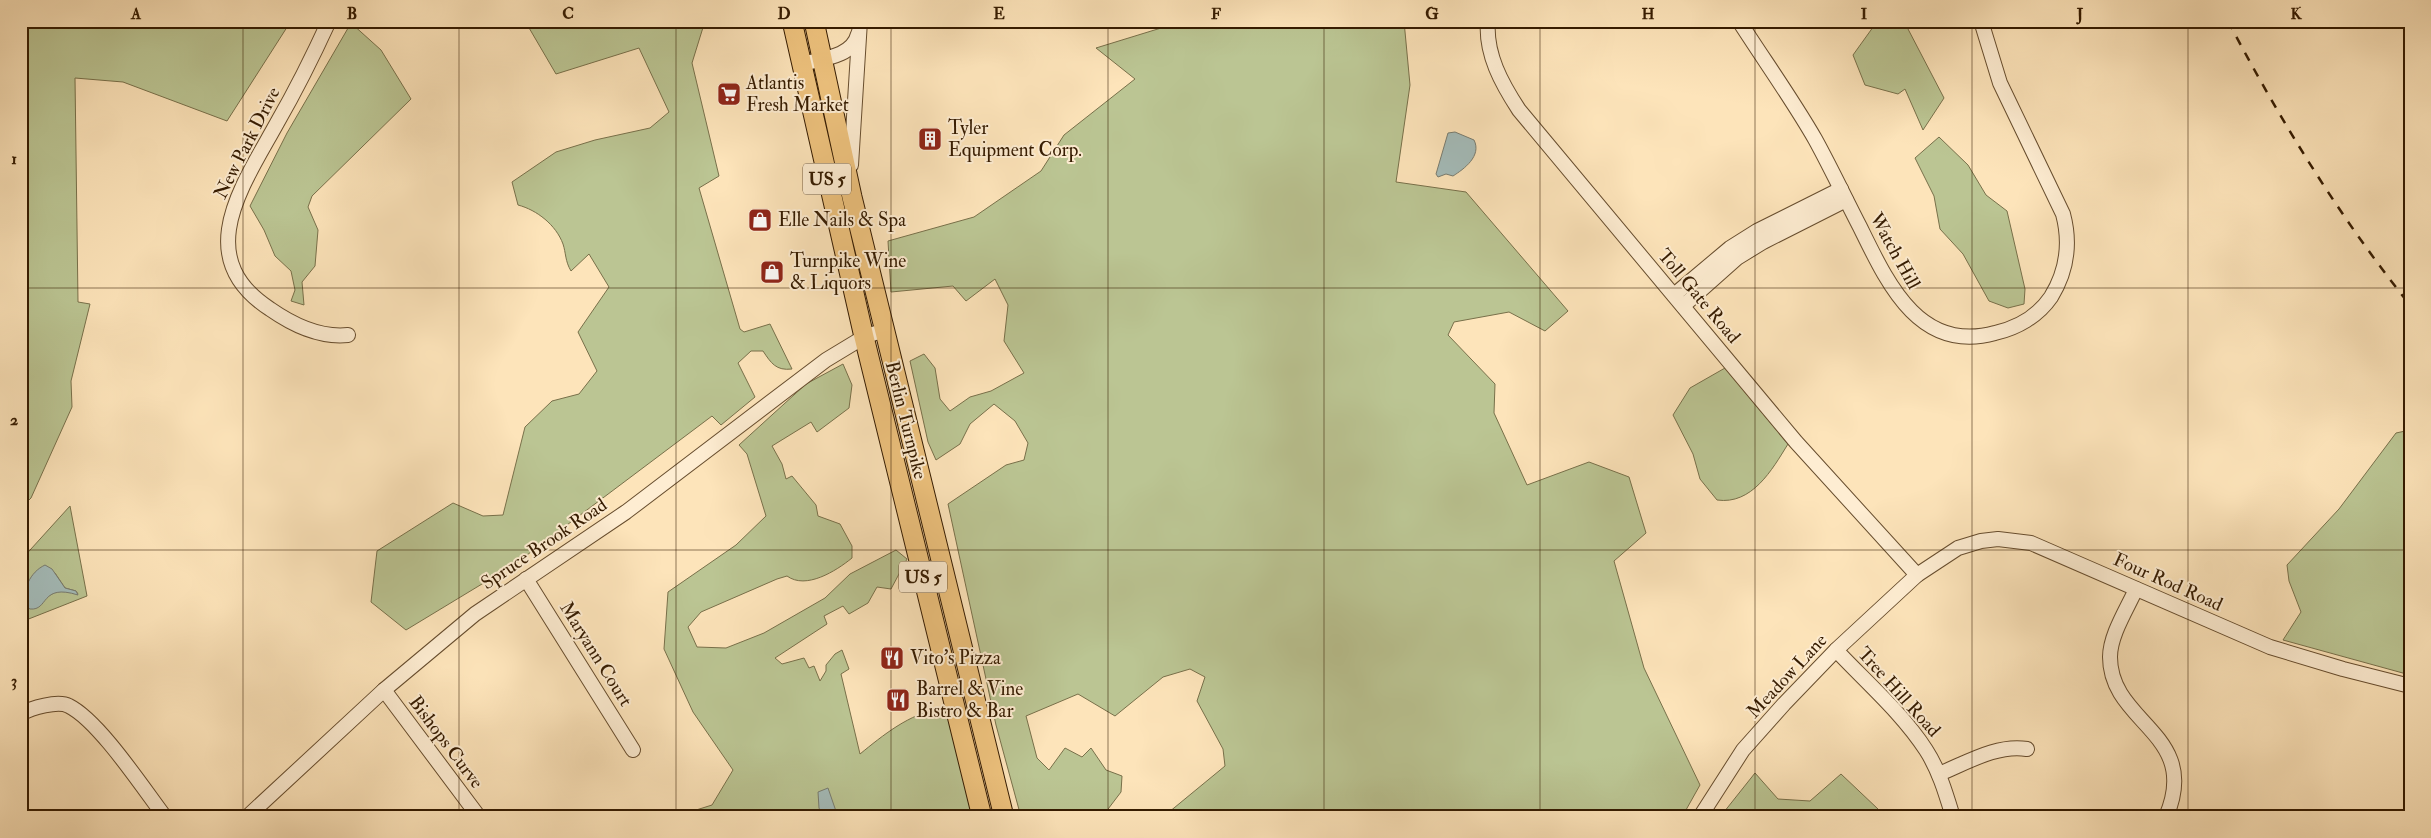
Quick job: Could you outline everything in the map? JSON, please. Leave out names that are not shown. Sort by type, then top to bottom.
[{"type":"highway","name":"Berlin Turnpike","points":[[792,21],[864,337],[982,817]]},
{"type":"highway","name":"Berlin Turnpike","points":[[814,21],[852,197],[1004,817]]},
{"type":"street","name":"New Park Drive","points":[[329,21],[299,83],[236,198],[228,232],[228,249],[238,279],[258,301],[306,329],[327,336],[348,335]]},
{"type":"street","name":"Toll Gate Road","points":[[1488,21],[1490,51],[1498,73],[1519,110],[1812,461],[1917,575]]},
{"type":"street","name":"Watch Hill","points":[[1739,21],[1813,137],[1880,268],[1898,298],[1909,310],[1933,327],[1960,335],[1988,335],[2016,326],[2029,319],[2049,299],[2064,270],[2068,251],[2068,232],[2055,194],[2000,83],[1982,21]]},
{"type":"street","points":[[801,64],[848,51],[854,45],[860,23]]},
{"type":"street","points":[[852,197],[851,130],[860,23]]},
{"type":"street","points":[[1679,301],[1744,239],[1787,223],[1844,195]]},
{"type":"street","name":"Spruce Brook Road","points":[[246,817],[384,690],[475,614],[626,512],[808,373],[864,337],[884,330]]},
{"type":"street","name":"Four Rod Road","points":[[1917,575],[1958,548],[1980,541],[2015,540],[2048,549],[2270,647],[2343,670],[2410,686]]},
{"type":"street","name":"Meadow Lane","points":[[1700,817],[1743,750],[1836,650],[1917,575]]},
{"type":"street","name":"Maryann Court","points":[[526,578],[633,750]]},
{"type":"street","points":[[2136,589],[2113,641],[2110,656],[2111,669],[2123,697],[2161,741],[2170,756],[2174,771],[2175,788],[2166,817]]},
{"type":"street","name":"Tree Hill Road","points":[[1836,650],[1915,735],[1939,774],[1953,817]]},
{"type":"street","name":"Bishops Curve","points":[[384,690],[478,817]]},
{"type":"street","points":[[21,714],[33,706],[68,704],[90,720],[165,817]]},
{"type":"street","points":[[1939,774],[2001,749],[2027,748]]},
{"type":"green space","points":[[21,21],[291,21],[227,121],[123,82],[75,78],[78,302],[90,304],[71,381],[72,407],[31,498],[21,508]]},
{"type":"green space","points":[[525,21],[705,21],[692,63],[719,176],[699,188],[740,329],[744,332],[770,324],[792,369],[782,369],[774,365],[763,351],[751,351],[738,363],[755,397],[721,425],[712,416],[515,564],[406,630],[371,602],[377,551],[453,503],[483,516],[503,515],[525,427],[552,401],[579,394],[597,371],[578,332],[609,287],[589,254],[571,271],[560,237],[545,219],[518,205],[512,182],[556,152],[595,140],[650,128],[669,112],[639,48],[556,74]]},
{"type":"green space","points":[[1164,21],[1404,21],[1410,85],[1396,182],[1466,192],[1568,311],[1545,331],[1509,312],[1454,322],[1448,335],[1495,384],[1494,413],[1527,485],[1589,462],[1629,477],[1646,533],[1614,561],[1644,668],[1700,785],[1682,817],[1163,817],[1225,766],[1223,749],[1197,701],[1205,677],[1190,669],[1163,677],[1115,716],[1078,694],[1026,716],[1037,758],[1049,770],[1065,748],[1082,757],[1091,748],[1106,770],[1122,776],[1121,792],[1102,817],[1021,817],[996,725],[948,504],[1006,465],[1024,460],[1028,443],[1015,421],[994,404],[970,424],[960,444],[936,460],[928,442],[910,361],[924,354],[935,368],[940,399],[950,411],[970,397],[991,391],[1024,373],[1004,341],[1008,305],[995,279],[966,301],[953,286],[891,292],[888,241],[974,217],[1041,171],[1064,135],[1135,79],[1096,48],[1161,28]]},
{"type":"green space","points":[[1874,21],[1909,21],[1908,29],[1944,98],[1923,130],[1905,89],[1898,94],[1865,85],[1853,55],[1876,23]]},
{"type":"green space","points":[[351,23],[381,50],[411,99],[312,196],[308,207],[318,230],[315,266],[302,282],[304,305],[291,301],[295,290],[291,271],[275,256],[264,230],[250,206],[287,133]]},
{"type":"green space","points":[[1939,137],[1968,165],[1986,195],[2007,211],[2025,289],[2024,304],[2008,308],[1989,301],[1963,254],[1940,229],[1934,196],[1915,158]]},
{"type":"green space","points":[[843,364],[852,385],[849,408],[817,432],[811,422],[772,446],[782,464],[786,479],[792,476],[816,505],[818,516],[840,524],[852,546],[852,558],[829,573],[812,580],[795,580],[787,576],[777,579],[701,612],[688,627],[697,647],[726,648],[764,633],[825,598],[850,574],[896,550],[907,559],[891,589],[877,587],[868,603],[849,614],[843,606],[824,616],[827,624],[775,658],[782,664],[804,658],[809,668],[814,666],[820,681],[826,671],[826,665],[835,654],[842,650],[849,669],[841,674],[860,754],[897,726],[918,715],[940,709],[950,715],[974,817],[674,817],[712,805],[733,770],[693,712],[664,649],[668,592],[736,545],[766,516],[747,454],[739,445],[806,384]]},
{"type":"green space","points":[[1725,368],[1788,444],[1760,484],[1741,497],[1717,500],[1700,479],[1693,454],[1673,415],[1690,388]]},
{"type":"green space","points":[[2410,430],[2410,675],[2283,640],[2301,612],[2289,581],[2287,565],[2339,509],[2396,433]]},
{"type":"green space","points":[[70,506],[87,596],[21,622],[21,560]],"holes":[[[36,573],[55,573],[65,588],[76,591],[78,594],[62,590],[30,608],[25,606],[25,593],[33,576]]]},
{"type":"green space","points":[[1755,773],[1778,799],[1810,801],[1841,774],[1878,809],[1876,817],[1720,817]]},
{"type":"water","points":[[1455,132],[1474,140],[1476,151],[1474,157],[1467,166],[1453,176],[1446,174],[1438,177],[1436,174],[1448,133]]},
{"type":"water","points":[[45,565],[52,569],[65,588],[76,591],[78,595],[57,592],[47,598],[40,606],[30,609],[25,606],[24,600],[28,582],[35,572]]},
{"type":"water","points":[[828,788],[838,817],[823,817],[819,808],[818,792]]},
{"type":"railway","points":[[2228,21],[2312,168],[2359,238],[2410,305]]},
{"type":"place","name":"Atlantis Fresh Market","points":[[729,94]]},
{"type":"place","name":"Tyler Equipment Corp.","points":[[930,139]]},
{"type":"place","name":"Elle Nails & Spa","points":[[760,220]]},
{"type":"place","name":"Turnpike Wine & Liquors","points":[[772,272]]},
{"type":"place","name":"Vito's Pizza","points":[[892,658]]},
{"type":"place","name":"Barrel & Vine Bistro & Bar","points":[[898,700]]}]
